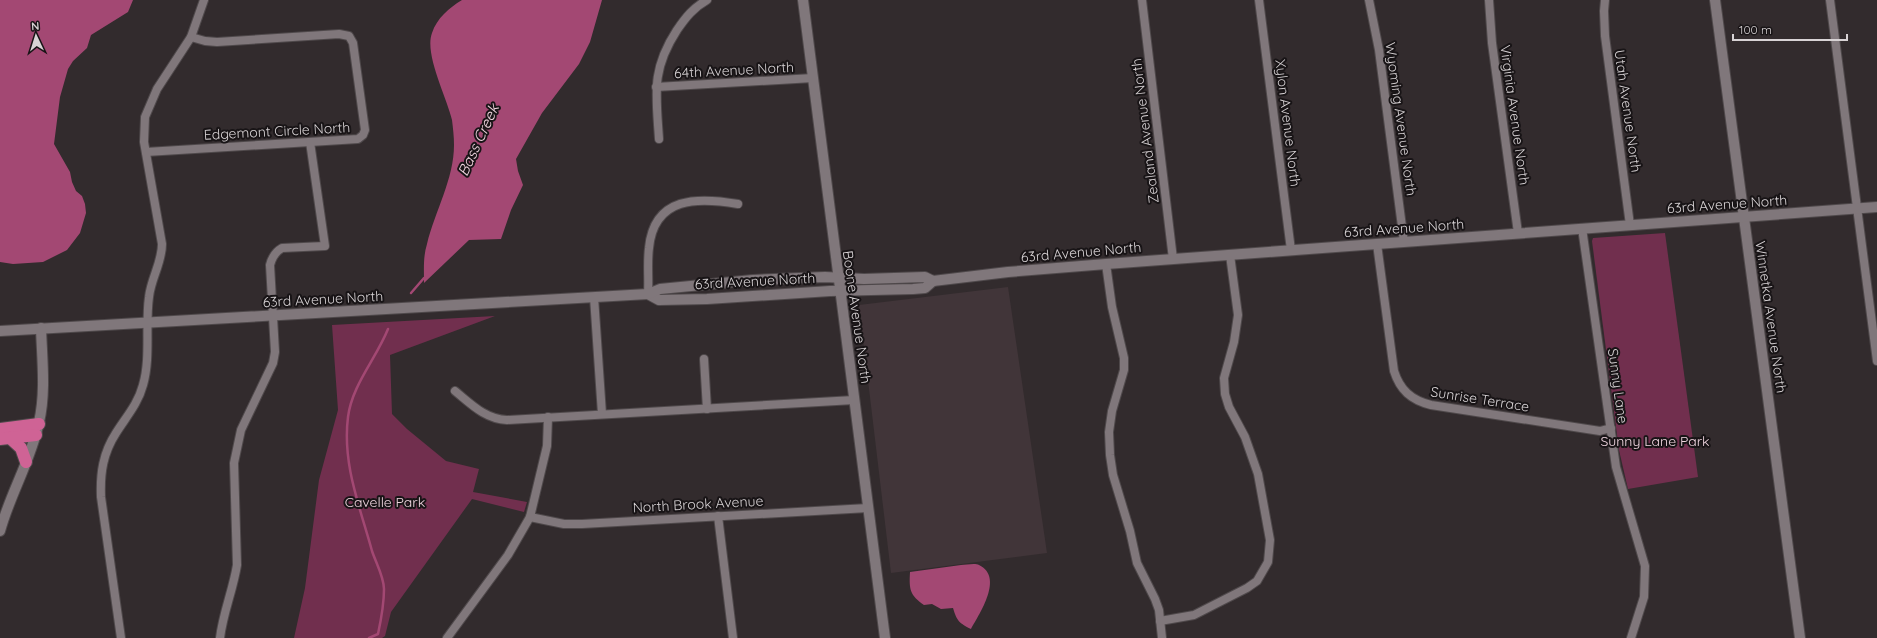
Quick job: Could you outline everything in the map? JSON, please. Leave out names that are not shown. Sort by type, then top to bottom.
[{"type":"highway","points":[[3,435],[37,430]]},
{"type":"highway","points":[[3,435],[21,448],[26,462]]},
{"type":"street","points":[[121,638],[101,497],[100,479],[102,462],[108,447],[138,400],[143,385],[147,362],[147,323],[151,284],[162,254],[162,244],[146,152],[144,131],[145,117],[152,100],[191,37],[204,0]]},
{"type":"street","points":[[659,139],[656,87],[659,66],[665,50],[687,15],[696,6],[707,0]]},
{"type":"street","name":"Boone Avenue North","points":[[803,0],[885,638]]},
{"type":"street","name":"Zealand Avenue North","points":[[1142,0],[1173,259]]},
{"type":"street","name":"Xylon Avenue North","points":[[1259,0],[1291,250]]},
{"type":"street","name":"Wyoming Avenue North","points":[[1369,0],[1379,50],[1404,242]]},
{"type":"street","name":"Virginia Avenue North","points":[[1490,0],[1492,43],[1518,233]]},
{"type":"street","name":"Utah Avenue North","points":[[1606,0],[1604,11],[1605,36],[1630,225]]},
{"type":"street","name":"Winnetka Avenue North","points":[[1714,0],[1800,638]]},
{"type":"street","points":[[1830,0],[1877,361]]},
{"type":"street","name":"Edgemont Circle North","points":[[146,152],[358,139],[363,135],[365,130],[353,43],[350,36],[339,34],[217,42],[205,41],[191,37]]},
{"type":"street","name":"64th Avenue North","points":[[656,87],[813,78]]},
{"type":"street","points":[[220,638],[222,620],[235,577],[237,565],[234,463],[241,430],[273,363],[275,342],[270,265],[272,257],[282,248],[325,246],[310,142]]},
{"type":"street","points":[[648,294],[649,247],[656,223],[664,213],[674,205],[697,200],[738,204]]},
{"type":"street","name":"63rd Avenue North","points":[[0,331],[648,294],[660,289],[753,280],[838,277],[864,279],[925,277],[933,281],[1106,264],[1877,207]]},
{"type":"street","name":"Sunny Lane","points":[[1582,228],[1616,467],[1645,566],[1644,597],[1631,638]]},
{"type":"street","name":"Sunrise Terrace","points":[[1377,244],[1394,371],[1398,382],[1411,397],[1421,403],[1431,405],[1600,431],[1611,428]]},
{"type":"street","points":[[1160,621],[1179,619],[1194,615],[1247,588],[1256,581],[1268,562],[1270,540],[1258,474],[1245,437],[1232,413],[1225,394],[1224,378],[1234,342],[1238,315],[1230,255]]},
{"type":"street","points":[[1106,264],[1112,307],[1124,358],[1124,370],[1112,411],[1109,432],[1110,455],[1113,475],[1130,531],[1137,563],[1155,599],[1162,638]]},
{"type":"street","name":"63rd Avenue North","points":[[648,294],[658,300],[707,299],[841,290],[925,288],[933,281]]},
{"type":"street","points":[[594,297],[602,414]]},
{"type":"street","points":[[0,531],[5,512],[26,462],[37,430],[42,394],[41,328]]},
{"type":"street","points":[[704,359],[707,409]]},
{"type":"street","points":[[455,391],[490,417],[507,420],[854,400]]},
{"type":"street","points":[[447,638],[508,555],[530,517],[547,446],[548,417]]},
{"type":"street","name":"North Brook Avenue","points":[[530,517],[564,524],[582,524],[868,508]]},
{"type":"street","points":[[718,516],[733,638]]},
{"type":"shaded area","points":[[1008,287],[1047,553],[891,573],[859,305]]},
{"type":"green space","name":"Sunny Lane Park","points":[[1665,233],[1698,477],[1628,489],[1619,450],[1592,241],[1593,238]]},
{"type":"green space","name":"Cavelle Park","points":[[495,316],[390,355],[392,414],[407,429],[446,461],[479,469],[473,492],[527,502],[524,512],[472,499],[391,612],[385,636],[382,638],[294,638],[305,588],[319,480],[338,410],[332,325]]},
{"type":"water","points":[[0,0],[133,0],[128,12],[91,35],[87,48],[73,61],[68,69],[60,97],[54,144],[70,172],[76,191],[82,196],[86,213],[80,233],[67,250],[43,262],[13,264],[0,262]]},
{"type":"water","points":[[462,0],[602,0],[590,42],[579,64],[542,113],[516,159],[523,185],[511,210],[501,239],[469,240],[424,283],[426,249],[430,232],[448,183],[454,145],[452,120],[433,64],[430,42],[434,28],[440,18]]},
{"type":"water","points":[[977,564],[986,571],[990,578],[988,596],[971,629],[959,621],[953,608],[941,609],[932,604],[924,605],[913,595],[910,588],[910,572]]},
{"type":"waterway","name":"Bass Creek","points":[[411,293],[424,278]]},
{"type":"waterway","name":"Bass Creek","points":[[369,638],[378,634],[383,606],[384,584],[372,551],[353,485],[348,452],[348,417],[354,394],[388,329]]}]
